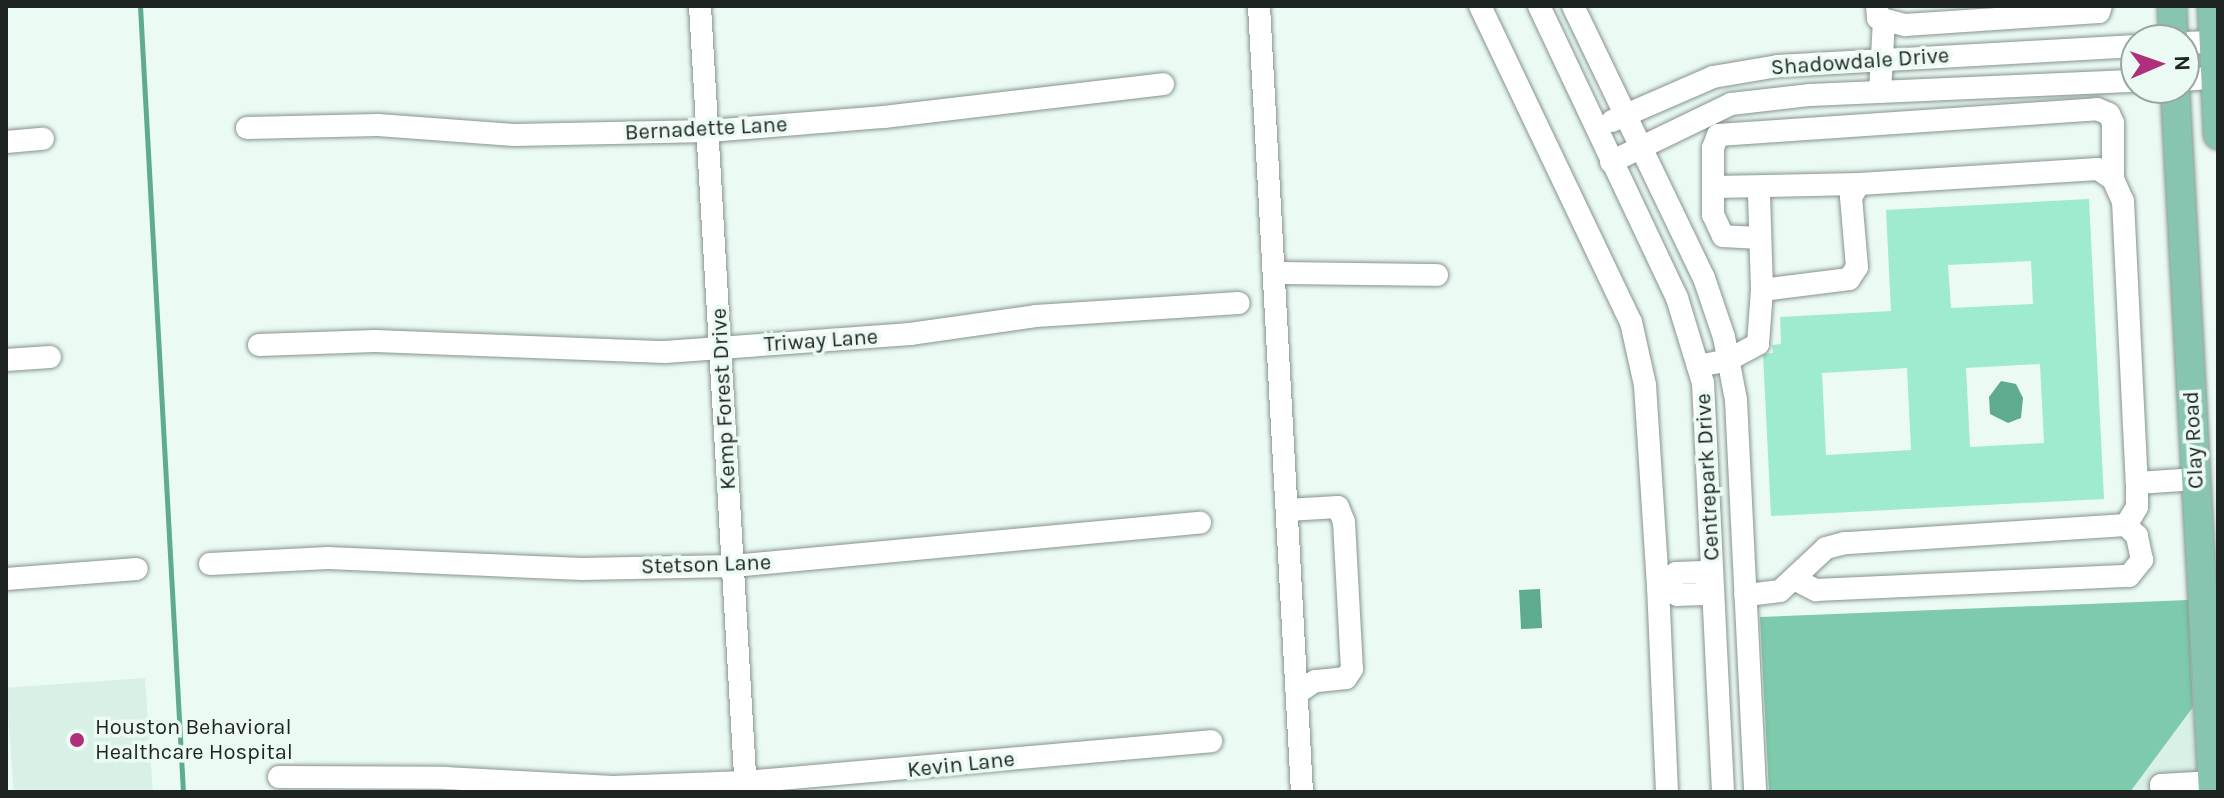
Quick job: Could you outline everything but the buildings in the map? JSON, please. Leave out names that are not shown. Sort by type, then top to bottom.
[{"type":"main road","points":[[2212,6],[2218,135]]},
{"type":"main road","name":"Clay Road","points":[[2176,104],[2207,478],[2215,785]]},
{"type":"street","name":"Kemp Forest Drive","points":[[700,6],[745,787]]},
{"type":"street","points":[[1259,6],[1302,792]]},
{"type":"street","points":[[1480,6],[1631,322],[1645,385],[1663,586],[1667,792]]},
{"type":"street","name":"Centrepark Drive","points":[[1539,6],[1594,128],[1677,298],[1703,383],[1723,792]]},
{"type":"street","name":"Centrepark Drive","points":[[1573,6],[1623,116],[1704,278],[1728,360],[1736,400],[1755,792]]},
{"type":"street","points":[[1880,92],[1880,14],[1922,25],[2058,10],[2099,12],[2101,6]]},
{"type":"street","name":"Shadowdale Drive","points":[[1594,128],[1713,77],[1778,66],[2120,47]]},
{"type":"street","name":"Shadowdale Drive","points":[[1611,162],[1637,145],[1731,104],[1880,92],[2120,82]]},
{"type":"street","name":"Bernadette Lane","points":[[247,128],[378,125],[514,135],[709,131],[884,117],[1163,84]]},
{"type":"street","points":[[1759,238],[1723,236],[1713,215],[1718,135],[2097,109],[2109,114],[2113,123],[2113,179],[2123,201],[2137,483],[2137,507],[2126,525]]},
{"type":"street","points":[[6,142],[43,139]]},
{"type":"street","points":[[1714,187],[1859,184],[2098,169],[2113,179]]},
{"type":"street","points":[[1762,290],[1849,279],[1857,267],[1851,197],[1859,184]]},
{"type":"street","points":[[1698,366],[1728,360],[1758,344],[1762,290],[1756,199],[1766,186]]},
{"type":"street","points":[[1274,273],[1437,275]]},
{"type":"street","name":"Triway Lane","points":[[259,345],[416,342],[592,353],[720,348],[910,334],[1036,316],[1239,303]]},
{"type":"street","points":[[6,360],[50,357]]},
{"type":"street","points":[[2137,483],[2207,478]]},
{"type":"street","points":[[1287,510],[1338,507],[1344,522],[1352,669],[1346,678],[1315,681],[1297,693]]},
{"type":"street","name":"Stetson Lane","points":[[210,564],[328,558],[582,569],[733,566],[1200,523]]},
{"type":"street","points":[[1663,586],[1676,573],[1703,572],[1711,584],[1780,591],[1826,548],[1845,543],[2126,525],[2137,536],[2142,560],[2129,576],[1816,590],[1794,579]]},
{"type":"street","points":[[6,579],[137,569]]},
{"type":"street","name":"Kevin Lane","points":[[279,777],[445,778],[613,787],[745,787],[1211,741]]},
{"type":"street","points":[[2162,792],[2161,785],[2215,785]]},
{"type":"shaded area","points":[[2001,381],[2016,384],[2023,398],[2021,418],[2008,423],[1990,414],[1989,397]]},
{"type":"shaded area","points":[[1540,589],[1542,628],[1521,629],[1519,590]]},
{"type":"shaded area","points":[[2188,600],[2193,707],[2130,792],[1769,792],[1760,617]]},
{"type":"shaded area","name":"Houston Behavioral Healthcare Hospital","points":[[145,678],[153,792],[14,792],[6,688]]},
{"type":"shaded area","points":[[2193,707],[2198,792],[2130,792],[2132,782]]},
{"type":"waterway","points":[[140,6],[183,792]]},
{"type":"place","name":"Houston Behavioral Healthcare Hospital","points":[[77,740]]}]
